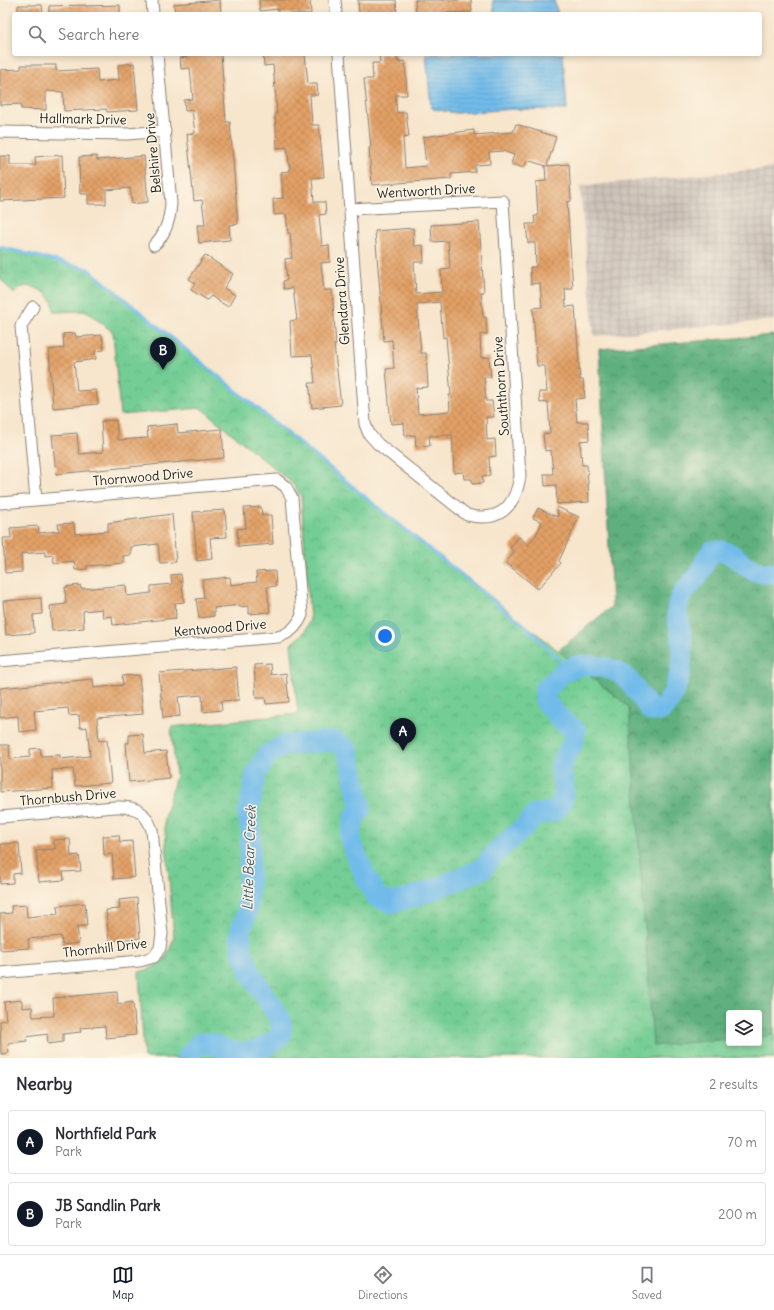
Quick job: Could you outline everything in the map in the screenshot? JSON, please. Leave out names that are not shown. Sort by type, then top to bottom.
[{"type":"street","points":[[152,0],[153,12]]},
{"type":"street","points":[[335,0],[336,12]]},
{"type":"street","name":"Belshire Drive","points":[[154,245],[161,238],[170,216],[171,203],[157,56]]},
{"type":"street","name":"Glendara Drive","points":[[339,56],[365,424],[369,434],[378,444],[455,506]]},
{"type":"street","name":"Hallmark Drive","points":[[0,132],[127,134],[165,131]]},
{"type":"street","name":"Wentworth Drive","points":[[350,209],[503,201]]},
{"type":"street","name":"Souththorn Drive","points":[[455,506],[467,515],[478,518],[499,515],[510,504],[517,492],[520,476],[503,201]]},
{"type":"street","points":[[33,308],[21,326],[36,500]]},
{"type":"street","name":"Thornwood Drive","points":[[0,504],[266,480],[277,480],[286,487]]},
{"type":"street","name":"Kentwood Drive","points":[[0,661],[278,637],[290,633],[298,624],[302,615],[292,498],[286,487]]},
{"type":"street","name":"Thornbush Drive","points":[[0,817],[128,806],[139,810]]},
{"type":"street","name":"Thornhill Drive","points":[[0,974],[140,961],[154,957],[160,948],[162,934],[152,830],[148,819],[139,810]]},
{"type":"shaded area","points":[[774,168],[774,320],[594,336],[580,186]]},
{"type":"green space","points":[[0,247],[88,269],[292,438],[629,707],[653,1046],[726,1039],[726,1046],[762,1046],[762,1037],[774,1035],[774,1058],[144,1058],[139,972],[148,970],[165,960],[174,939],[164,818],[176,776],[171,727],[298,714],[291,644],[304,633],[310,620],[301,496],[293,484],[201,408],[120,415],[113,332],[86,311],[54,312],[51,300],[39,289],[33,287],[22,287],[14,294],[0,278]]},
{"type":"green space","points":[[774,335],[774,1042],[762,1044],[762,1010],[726,1010],[726,1046],[744,1046],[654,1058],[139,972],[153,968],[162,962],[172,946],[174,938],[525,678],[612,606],[599,349]]},
{"type":"water","points":[[493,0],[554,0],[557,12],[494,12]]},
{"type":"water","points":[[426,56],[563,56],[567,110],[515,109],[456,113],[433,109],[431,107]]},
{"type":"building","points":[[220,0],[221,12],[175,12],[174,4]]},
{"type":"building","points":[[259,0],[310,0],[311,12],[278,12],[278,9],[260,11]]},
{"type":"building","points":[[358,0],[396,0],[397,12],[359,12]]},
{"type":"building","points":[[415,0],[471,0],[472,12],[416,12]]},
{"type":"building","points":[[18,5],[42,5],[43,12],[18,12]]},
{"type":"building","points":[[120,5],[120,12],[49,12],[49,6]]},
{"type":"building","points":[[221,56],[226,122],[230,122],[238,224],[229,225],[230,240],[199,243],[197,225],[205,225],[202,200],[194,201],[187,134],[195,133],[192,110],[185,111],[184,100],[193,99],[190,68],[181,69],[180,58]]},
{"type":"building","points":[[263,56],[305,56],[308,84],[317,84],[318,95],[310,95],[312,125],[319,125],[324,177],[312,178],[314,202],[325,202],[326,214],[319,215],[322,246],[329,245],[330,262],[321,263],[324,290],[332,290],[336,345],[334,345],[341,405],[312,408],[309,383],[315,383],[312,355],[292,356],[290,321],[297,320],[293,288],[284,289],[283,281],[287,280],[285,259],[292,258],[290,233],[288,233],[286,214],[274,215],[273,199],[283,198],[281,172],[290,171],[287,147],[277,148],[275,113],[277,113],[273,65],[264,66]]},
{"type":"building","points":[[379,56],[397,56],[398,62],[405,61],[407,95],[395,95],[397,113],[406,112],[409,137],[403,138],[405,168],[426,166],[423,137],[474,130],[474,135],[513,132],[516,124],[556,137],[547,166],[569,164],[571,201],[567,202],[573,289],[565,289],[566,307],[575,306],[580,380],[583,380],[585,398],[575,399],[577,422],[588,422],[589,440],[580,441],[582,465],[587,465],[589,502],[557,504],[556,485],[545,486],[544,474],[553,474],[551,450],[545,451],[543,434],[550,433],[548,402],[540,403],[539,392],[547,392],[545,366],[537,366],[533,308],[542,307],[540,283],[531,284],[530,267],[536,267],[535,243],[528,243],[526,224],[535,224],[534,216],[538,216],[536,182],[546,181],[546,166],[527,160],[524,168],[511,164],[514,155],[503,151],[489,152],[490,164],[475,165],[475,172],[451,174],[451,179],[372,185],[369,148],[371,147],[364,79],[373,79],[372,63],[380,63]]},
{"type":"building","points":[[134,63],[138,110],[107,112],[106,109],[64,111],[63,92],[46,91],[46,110],[21,109],[21,104],[0,105],[0,70],[21,69],[21,65],[56,65],[56,71],[97,69],[98,82],[119,80],[118,65]]},
{"type":"building","points":[[62,155],[64,198],[0,201],[0,156],[10,156],[10,165],[36,165],[35,157]]},
{"type":"building","points":[[97,156],[97,160],[144,156],[148,202],[132,204],[130,188],[106,190],[106,204],[88,204],[88,194],[80,194],[79,157]]},
{"type":"building","points":[[479,222],[484,292],[481,292],[483,317],[486,317],[487,334],[480,335],[481,358],[489,357],[491,377],[484,377],[486,401],[492,401],[494,417],[486,417],[487,440],[495,439],[496,456],[489,457],[490,475],[482,476],[483,483],[472,484],[472,479],[464,479],[463,472],[454,473],[452,435],[429,436],[430,446],[416,447],[415,435],[405,436],[404,423],[391,424],[386,369],[394,368],[392,340],[384,341],[375,231],[413,228],[414,246],[423,245],[424,262],[414,262],[416,294],[442,292],[441,270],[450,269],[448,241],[432,242],[431,225]],"holes":[[[440,302],[443,338],[446,337],[451,395],[449,395],[450,411],[418,414],[416,388],[428,387],[426,353],[421,353],[417,304]]]},
{"type":"building","points":[[205,255],[233,274],[224,288],[235,295],[228,307],[211,296],[207,300],[191,290],[195,283],[189,279]]},
{"type":"building","points":[[75,333],[76,337],[102,335],[104,350],[95,351],[96,359],[74,362],[77,391],[96,390],[98,404],[53,408],[49,350],[64,348],[63,334]]},
{"type":"building","points":[[116,420],[118,440],[148,438],[147,427],[177,424],[178,433],[222,429],[224,458],[56,474],[52,435],[77,433],[79,454],[103,452],[101,421]]},
{"type":"building","points":[[261,507],[262,516],[271,515],[273,544],[238,547],[237,529],[246,528],[244,508]]},
{"type":"building","points":[[557,507],[579,517],[559,561],[561,563],[538,589],[506,563],[514,552],[510,548],[519,537],[528,545],[536,535],[542,522],[533,518],[538,508],[558,517]]},
{"type":"building","points":[[225,510],[227,537],[210,538],[212,559],[197,561],[193,512]]},
{"type":"building","points":[[172,514],[176,562],[160,563],[158,544],[131,547],[131,555],[123,556],[124,563],[87,566],[87,569],[75,570],[74,561],[54,563],[53,555],[45,556],[45,552],[21,554],[22,572],[5,573],[3,538],[11,538],[10,528],[38,526],[39,533],[59,531],[58,524],[74,523],[75,534],[108,531],[108,523]]},
{"type":"building","points":[[275,571],[276,586],[267,587],[270,612],[249,614],[249,606],[240,607],[240,605],[214,608],[214,616],[199,618],[196,599],[204,598],[202,580],[230,577],[231,585],[257,582],[256,572]]},
{"type":"building","points":[[181,574],[184,602],[175,603],[176,618],[113,625],[112,616],[103,617],[102,609],[83,611],[84,628],[52,631],[50,606],[66,604],[65,587],[80,585],[81,589],[126,585],[127,596],[151,593],[151,586],[172,584],[171,575]]},
{"type":"building","points":[[41,598],[42,614],[33,615],[34,633],[6,635],[3,601]]},
{"type":"building","points":[[270,664],[271,675],[286,673],[289,702],[266,704],[265,698],[256,698],[254,665]]},
{"type":"building","points":[[236,667],[239,700],[221,701],[222,710],[203,712],[202,695],[178,697],[180,716],[163,718],[159,673]]},
{"type":"building","points":[[139,675],[143,714],[97,718],[99,741],[107,740],[111,783],[75,786],[73,769],[52,770],[53,788],[0,792],[0,745],[9,745],[10,759],[30,757],[30,749],[40,748],[41,756],[60,755],[60,759],[90,756],[87,727],[80,728],[79,715],[69,716],[68,708],[34,711],[36,730],[19,732],[18,716],[0,718],[0,688],[93,679],[94,688],[123,685],[122,676]]},
{"type":"building","points":[[143,734],[145,753],[166,751],[169,778],[129,782],[126,743],[129,743],[129,735]]},
{"type":"building","points":[[119,835],[120,842],[132,841],[135,877],[114,879],[112,854],[104,855],[103,836]]},
{"type":"building","points":[[70,839],[71,856],[79,855],[81,871],[63,872],[64,880],[39,882],[36,850],[55,849],[54,840]]},
{"type":"building","points":[[19,843],[21,873],[13,874],[13,883],[0,884],[1,844]]},
{"type":"building","points":[[137,898],[140,938],[109,941],[106,910],[120,909],[119,900]]},
{"type":"building","points":[[85,903],[87,926],[77,926],[79,943],[62,945],[61,936],[28,939],[29,948],[0,950],[0,914],[12,913],[11,906],[26,905],[27,917],[58,914],[57,906]]},
{"type":"building","points":[[117,992],[118,1004],[133,1002],[136,1035],[106,1038],[105,1026],[80,1028],[81,1032],[63,1034],[63,1042],[48,1044],[47,1034],[26,1037],[27,1041],[8,1043],[9,1053],[1,1054],[0,1021],[6,1020],[4,1002],[22,1000],[22,1008],[32,1007],[33,1017],[54,1016],[53,998]]},
{"type":"waterway","points":[[0,247],[88,269],[381,510],[530,630],[568,669]]},
{"type":"waterway","name":"Little Bear Creek","points":[[187,1058],[200,1043],[213,1044],[232,1052],[240,1053],[254,1051],[268,1045],[281,1036],[281,1020],[251,974],[242,952],[240,933],[247,912],[251,832],[248,814],[256,774],[267,755],[285,745],[334,741],[348,750],[361,809],[354,818],[350,838],[366,878],[377,897],[392,903],[428,892],[484,868],[498,850],[528,824],[536,814],[544,814],[555,810],[562,802],[564,790],[561,767],[562,762],[573,742],[575,730],[562,721],[545,701],[545,689],[572,667],[589,665],[607,668],[623,675],[634,687],[651,711],[660,711],[666,705],[675,688],[682,660],[682,641],[677,616],[679,601],[702,569],[707,557],[712,551],[721,551],[729,553],[755,571],[774,573]]},
{"type":"place","name":"JB Sandlin Park","points":[[163,370]]},
{"type":"place","name":"Northfield Park","points":[[403,751]]}]
